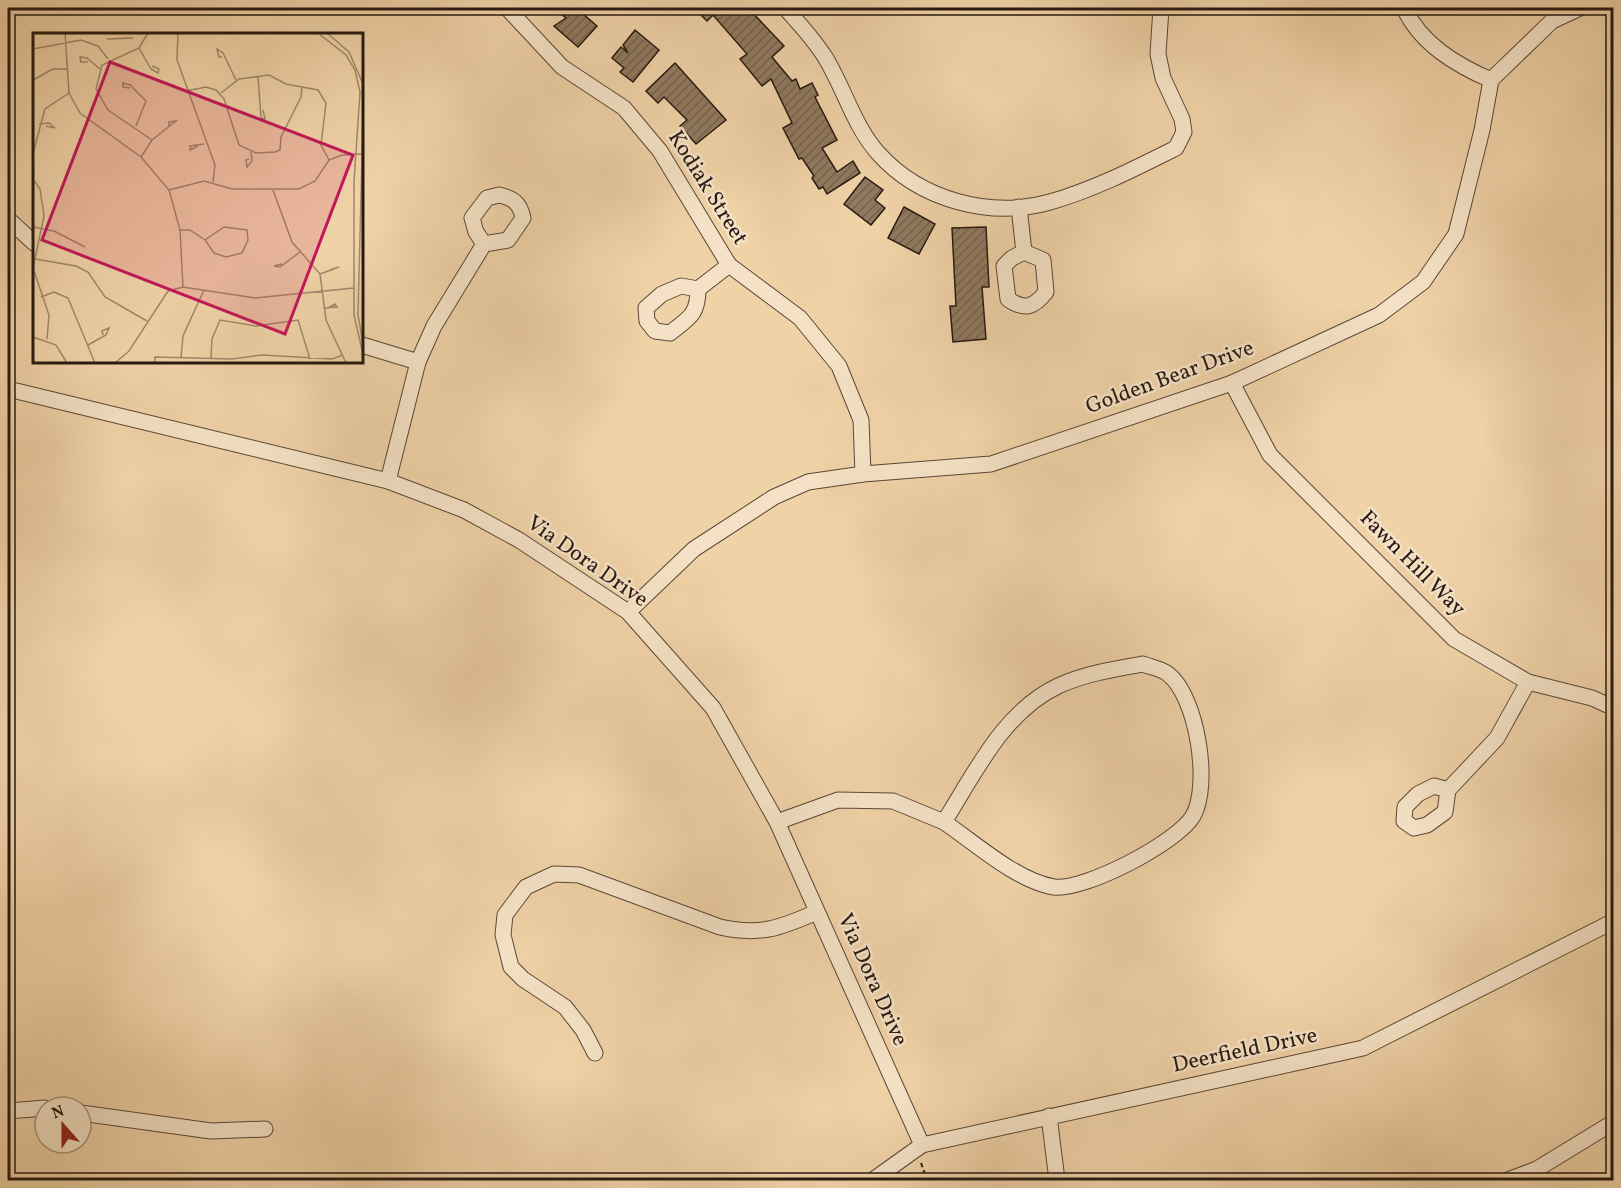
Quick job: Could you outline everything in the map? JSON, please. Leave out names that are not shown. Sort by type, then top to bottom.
[{"type":"street","name":"Kodiak Street","points":[[507,8],[562,67],[624,108],[660,151],[729,265],[800,318],[838,366],[861,420],[863,474]]},
{"type":"street","points":[[785,8],[825,57],[864,134],[878,153],[897,170],[936,195],[966,204],[997,208],[1020,207],[1064,198],[1176,148],[1184,132],[1182,119],[1163,78],[1158,54],[1161,8]]},
{"type":"street","points":[[1404,8],[1421,33],[1439,52],[1463,68],[1491,80],[1552,21],[1580,8]]},
{"type":"street","name":"Golden Bear Drive","points":[[627,612],[694,549],[774,496],[808,482],[863,474],[991,464],[1232,383],[1379,315],[1423,282],[1456,234],[1482,130],[1491,80]]},
{"type":"street","points":[[1020,207],[1024,252]]},
{"type":"street","points":[[8,219],[33,242]]},
{"type":"street","points":[[388,481],[418,362],[434,326],[484,244]]},
{"type":"street","points":[[698,289],[729,265]]},
{"type":"street","points":[[363,345],[418,362]]},
{"type":"street","name":"Fawn Hill Way","points":[[1232,383],[1270,454],[1454,639],[1528,682],[1592,698],[1614,708]]},
{"type":"street","name":"Via Dora Drive","points":[[8,389],[388,481],[464,510],[519,540],[627,612],[713,708],[777,822],[918,1148]]},
{"type":"street","points":[[777,822],[838,800],[893,801],[944,822],[1028,880],[1056,887],[1106,876],[1174,835],[1193,816],[1201,793],[1197,729],[1185,697],[1168,674],[1143,664],[1098,672],[1058,686],[1029,704],[1007,725],[944,822]]},
{"type":"street","points":[[1448,790],[1497,738],[1528,682]]},
{"type":"street","points":[[595,1053],[583,1030],[565,1007],[523,979],[511,967],[503,935],[505,915],[526,887],[554,874],[579,875],[720,927],[741,932],[772,930],[817,912]]},
{"type":"street","name":"Deerfield Drive","points":[[873,1180],[918,1148],[1049,1116],[1363,1048],[1614,921]]},
{"type":"street","points":[[8,1111],[33,1109]]},
{"type":"street","points":[[93,1115],[211,1131],[264,1128]]},
{"type":"street","points":[[1049,1116],[1057,1180]]},
{"type":"street","points":[[1508,1180],[1537,1169],[1614,1122]]},
{"type":"path","points":[[918,1148],[927,1180]]},
{"type":"building","points":[[554,8],[576,8],[597,26],[578,47],[554,26],[566,18]]},
{"type":"building","points":[[694,8],[748,8],[784,46],[772,57],[792,81],[796,79],[800,89],[812,83],[818,95],[815,97],[837,140],[822,148],[837,172],[853,161],[860,173],[827,194],[823,187],[819,189],[812,178],[814,176],[802,158],[799,159],[783,128],[792,123],[771,79],[762,86],[740,59],[747,54],[713,15],[707,21]]},
{"type":"building","points":[[635,30],[659,50],[633,82],[620,72],[624,68],[612,58],[621,47],[628,53],[623,45]]},
{"type":"building","points":[[675,63],[726,120],[696,144],[680,126],[687,120],[664,97],[658,103],[646,91]]},
{"type":"building","points":[[865,177],[883,190],[875,200],[885,208],[871,225],[844,204]]},
{"type":"building","points":[[904,207],[935,224],[919,254],[888,238]]},
{"type":"building","points":[[986,227],[989,287],[982,287],[986,339],[953,342],[950,306],[956,306],[952,228]]}]
